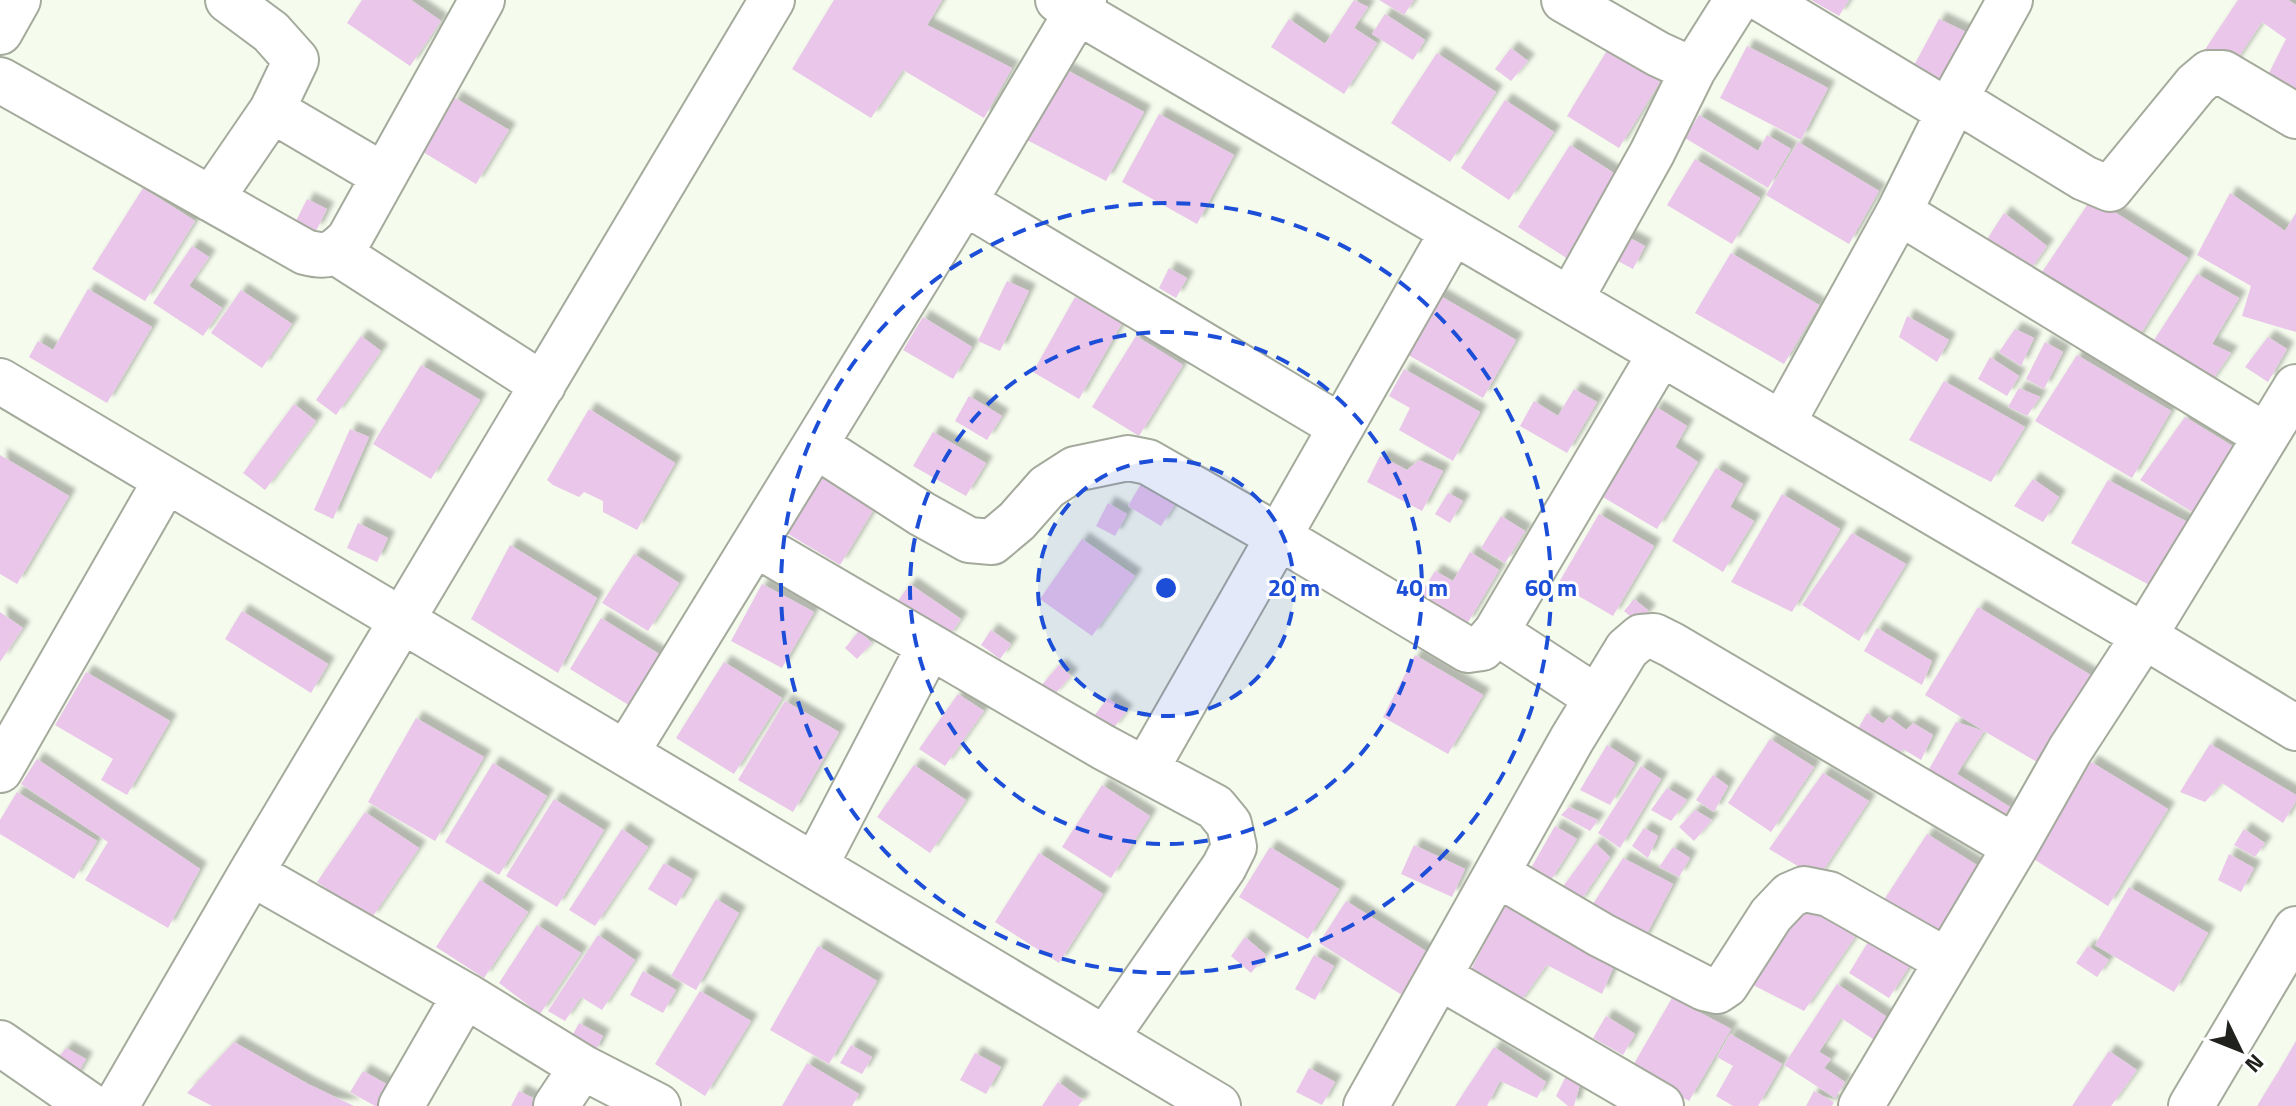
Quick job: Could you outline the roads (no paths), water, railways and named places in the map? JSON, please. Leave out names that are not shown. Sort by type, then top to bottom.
[{"type":"street","points":[[0,32],[18,0]]},
{"type":"street","points":[[211,199],[272,110],[296,60],[271,32],[228,0]]},
{"type":"street","points":[[0,80],[305,252],[320,256],[336,252],[349,239],[482,0]]},
{"type":"street","points":[[116,1106],[251,873],[772,0]]},
{"type":"street","points":[[1570,300],[1652,153],[1693,70],[1737,0]]},
{"type":"street","points":[[1763,0],[2084,178],[2110,189],[2196,84],[2209,73],[2223,73],[2296,116]]},
{"type":"street","points":[[1782,424],[1899,212],[2010,0]]},
{"type":"street","points":[[626,753],[964,202],[1073,4],[2296,728]]},
{"type":"street","points":[[1580,4],[1658,54],[1693,70]]},
{"type":"street","points":[[272,110],[384,176]]},
{"type":"street","points":[[964,202],[1341,427]]},
{"type":"street","points":[[1899,212],[2266,436]]},
{"type":"street","points":[[1146,769],[1453,231]]},
{"type":"street","points":[[336,252],[543,385]]},
{"type":"street","points":[[815,445],[922,514],[969,540],[992,542],[1017,521],[1047,487],[1075,469],[1128,458],[1148,462],[1468,650],[1482,648],[1496,632],[1661,353]]},
{"type":"street","points":[[0,381],[1105,1039],[1161,1092],[1218,1106]]},
{"type":"street","points":[[1861,1106],[2070,750],[2144,636],[2296,387]]},
{"type":"street","points":[[0,770],[16,709],[166,480]]},
{"type":"street","points":[[755,544],[1103,747],[1215,807],[1229,824],[1234,847],[1224,867],[1105,1039]]},
{"type":"street","points":[[1496,632],[1597,698]]},
{"type":"street","points":[[1366,1106],[1597,698],[1627,649],[1641,637],[1654,636],[2015,847]]},
{"type":"street","points":[[815,866],[929,647]]},
{"type":"street","points":[[251,873],[465,995],[582,1067],[658,1106]]},
{"type":"street","points":[[1497,874],[1601,935],[1704,988],[1717,991],[1735,973],[1771,915],[1790,895],[1804,889],[1829,894],[1947,961]]},
{"type":"street","points":[[2191,1106],[2296,929]]},
{"type":"street","points":[[1440,977],[1661,1106]]},
{"type":"street","points":[[401,1106],[465,995]]},
{"type":"street","points":[[0,1043],[91,1106]]},
{"type":"street","points":[[556,1106],[582,1067]]}]
